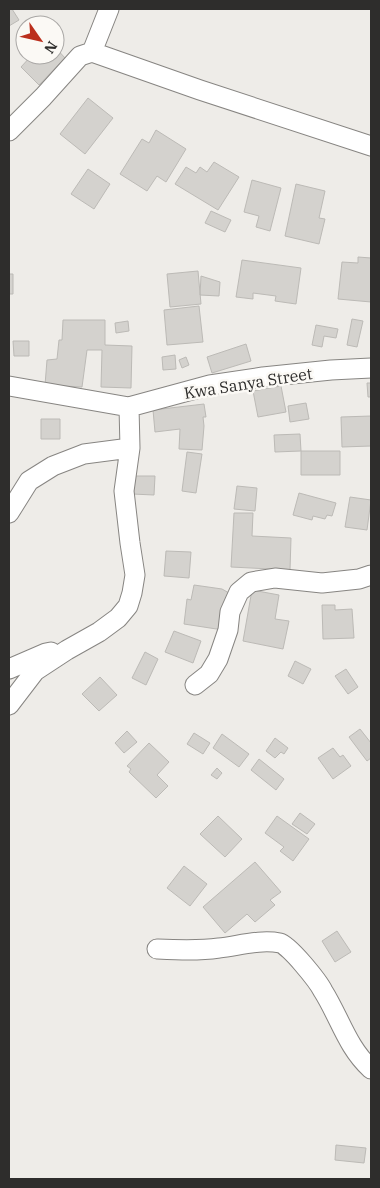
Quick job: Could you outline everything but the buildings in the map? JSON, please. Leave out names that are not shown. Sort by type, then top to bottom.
[{"type":"street","points":[[92,52],[109,9]]},
{"type":"street","points":[[9,131],[80,56],[92,52],[200,90],[371,146]]},
{"type":"street","name":"Kwa Sanya Street","points":[[9,386],[129,407],[210,385],[263,376],[371,368]]},
{"type":"street","points":[[9,705],[35,671],[99,632],[118,618],[128,606],[135,576],[124,491],[130,448],[129,407]]},
{"type":"street","points":[[9,513],[29,481],[53,466],[84,454],[130,448]]},
{"type":"street","points":[[196,685],[210,674],[218,659],[228,630],[230,612],[239,592],[251,582],[275,578],[322,583],[359,579],[371,575]]},
{"type":"street","points":[[9,669],[46,653],[68,650]]},
{"type":"street","points":[[157,949],[181,951],[267,942],[282,943],[291,950],[323,990],[348,1040],[361,1060],[371,1069]]}]
